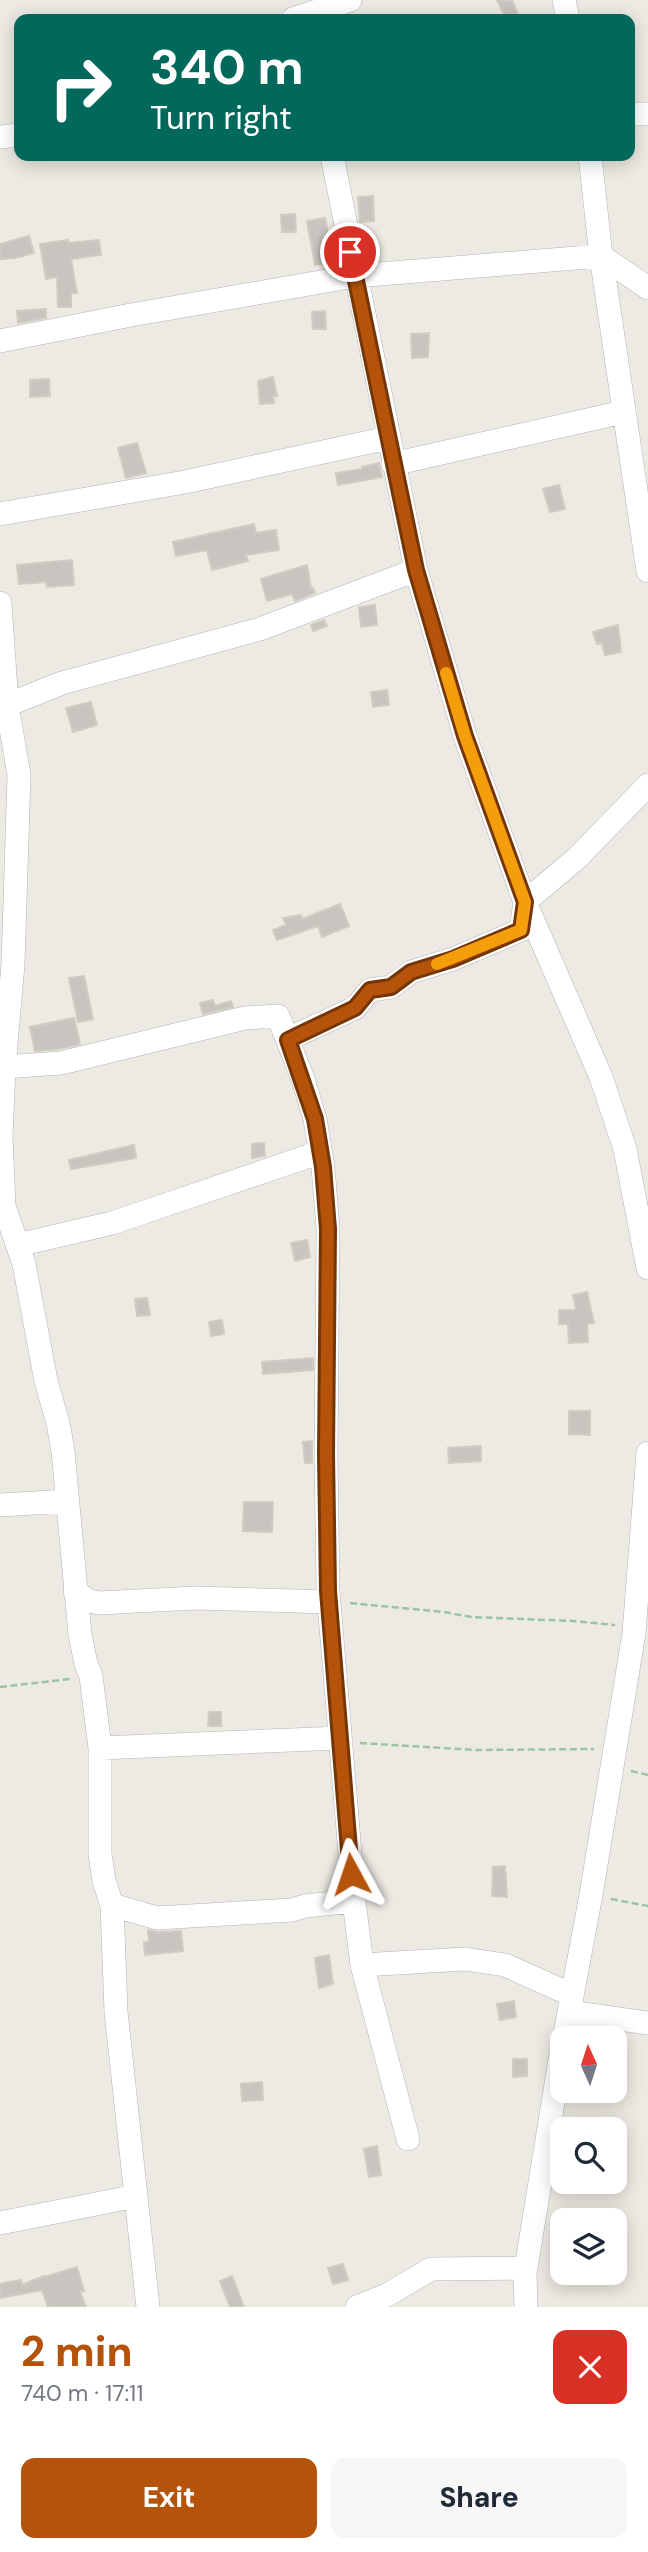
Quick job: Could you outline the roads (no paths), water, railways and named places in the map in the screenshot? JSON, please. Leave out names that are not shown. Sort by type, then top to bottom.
[{"type":"street","points":[[298,14],[350,0]]},
{"type":"street","points":[[333,161],[416,570],[465,736],[525,902],[601,1077],[625,1149],[648,1268]]},
{"type":"street","points":[[591,161],[601,256],[648,571]]},
{"type":"street","points":[[0,341],[355,275],[601,256],[648,288]]},
{"type":"street","points":[[393,464],[623,412]]},
{"type":"street","points":[[0,514],[185,482],[388,438]]},
{"type":"street","points":[[4,705],[62,683],[260,629],[416,570]]},
{"type":"street","points":[[0,603],[4,705],[19,775],[6,964],[1,1137],[4,1206],[18,1245],[34,1308],[46,1381],[58,1423],[80,1634],[91,1676],[100,1748],[100,1854],[104,1881],[113,1905],[116,2012],[148,2307]]},
{"type":"street","points":[[288,1040],[355,1008],[370,990],[391,987],[411,972],[453,959],[521,930],[525,902],[577,858],[648,785]]},
{"type":"street","points":[[4,1067],[61,1063],[262,1016],[278,1016],[288,1040],[315,1119],[328,1229],[326,1454],[329,1602],[354,1901],[362,1965],[408,2139]]},
{"type":"street","points":[[18,1245],[112,1223],[320,1152]]},
{"type":"street","points":[[566,2026],[591,1895],[613,1751],[639,1632],[648,1453]]},
{"type":"street","points":[[0,1505],[68,1501]]},
{"type":"street","points":[[75,1591],[89,1601],[99,1603],[195,1598],[329,1602]]},
{"type":"street","points":[[100,1748],[340,1738]]},
{"type":"street","points":[[113,1905],[157,1918],[292,1910],[304,1906],[354,1901]]},
{"type":"street","points":[[362,1965],[466,1959],[505,1965],[570,2004],[648,2023]]},
{"type":"street","points":[[526,2307],[526,2268],[553,2104]]},
{"type":"street","points":[[0,2223],[136,2196]]},
{"type":"street","points":[[358,2307],[388,2301],[431,2269],[526,2268]]}]
